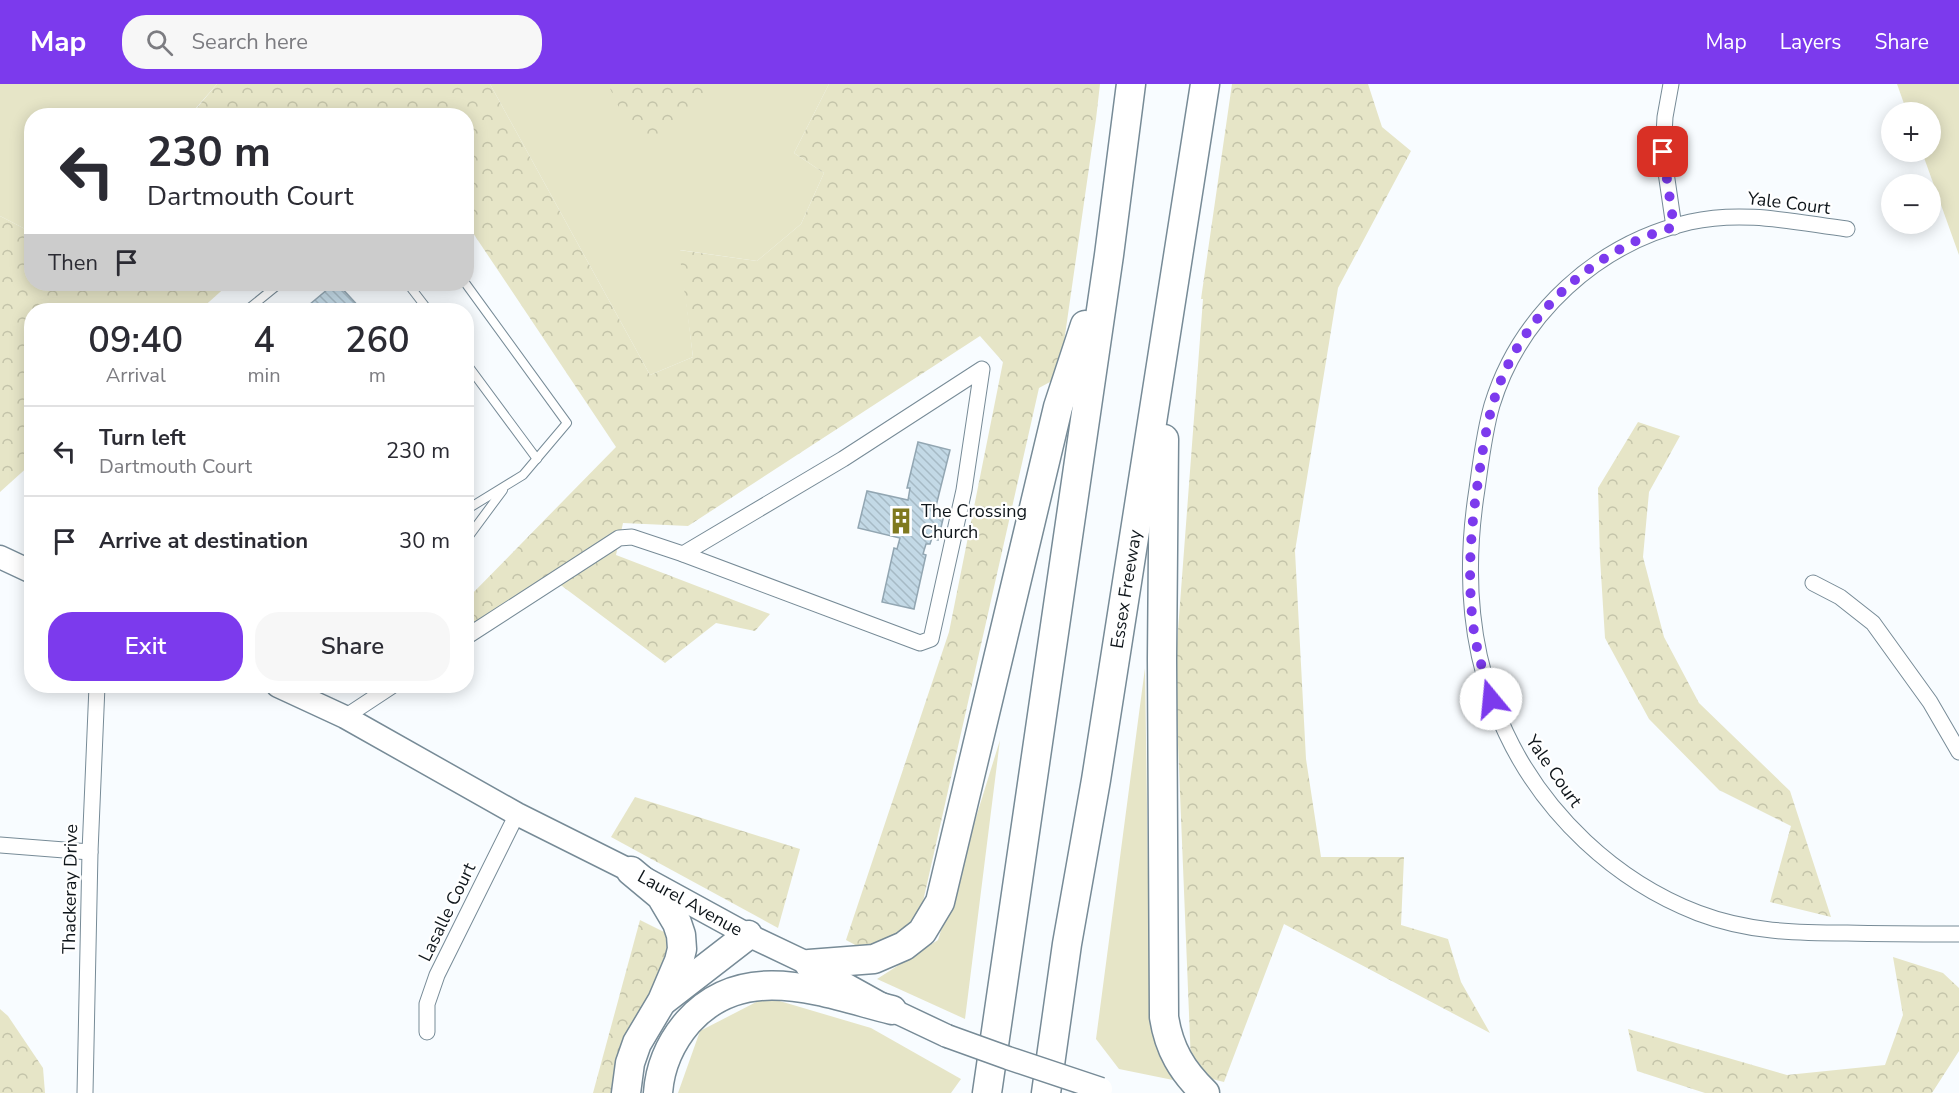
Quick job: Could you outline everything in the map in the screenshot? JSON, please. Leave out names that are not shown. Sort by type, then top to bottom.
[{"type":"highway","points":[[987,1093],[1131,84]]},
{"type":"highway","name":"Essex Freeway","points":[[1046,1093],[1067,944],[1096,780],[1205,84]]},
{"type":"highway","points":[[809,964],[874,959],[904,946],[922,932],[940,902],[1058,407],[1108,255]]},
{"type":"highway","points":[[1164,348],[1161,659],[1164,1017],[1171,1049],[1192,1081],[1205,1093]]},
{"type":"highway","points":[[626,1093],[630,1063],[637,1043],[662,1001],[681,955],[681,935],[677,923],[661,896],[631,871]]},
{"type":"highway","points":[[662,1001],[748,935]]},
{"type":"highway","points":[[1060,1093],[1066,1030],[1067,944]]},
{"type":"highway","points":[[976,1093],[1003,980]]},
{"type":"highway","points":[[658,1093],[658,1080],[663,1064],[679,1033],[702,1009],[733,992],[765,984],[800,987],[892,1010]]},
{"type":"main road","points":[[0,557],[24,568]]},
{"type":"main road","name":"Laurel Avenue","points":[[293,693],[345,717],[517,814],[631,871],[748,935],[809,964],[892,1010],[947,1036],[1108,1091]]},
{"type":"street","points":[[1671,84],[1665,117],[1663,152],[1674,227]]},
{"type":"street","name":"Yale Court","points":[[1847,229],[1750,216],[1719,217],[1674,227],[1638,240],[1589,268],[1548,306],[1530,328],[1515,352],[1503,377],[1486,430],[1473,512],[1470,587],[1473,625],[1480,663],[1491,699],[1524,767],[1558,813],[1599,854],[1629,876],[1696,913],[1732,925],[1782,933],[1959,934]]},
{"type":"street","points":[[474,632],[619,538],[632,537],[920,643],[931,639],[964,490],[982,369],[843,459],[683,554]]},
{"type":"street","points":[[1813,583],[1840,597],[1873,623],[1930,702],[1959,752]]},
{"type":"street","name":"Thackeray Drive","points":[[85,1093],[90,852],[97,693]]},
{"type":"street","points":[[345,717],[381,693]]},
{"type":"street","name":"Lasalle Court","points":[[427,1032],[427,1004],[437,975],[517,814]]},
{"type":"street","points":[[0,845],[90,852]]},
{"type":"lane","points":[[256,303],[270,291]]},
{"type":"lane","points":[[413,291],[423,303]]},
{"type":"lane","points":[[471,291],[567,423],[523,475],[474,505]]},
{"type":"lane","points":[[474,374],[537,459]]},
{"type":"lane","points":[[474,529],[506,486]]},
{"type":"green space","points":[[0,84],[217,84],[196,108],[24,108],[24,228],[0,216]]},
{"type":"green space","points":[[217,84],[490,84],[650,375],[693,357],[679,250],[757,261],[801,224],[824,173],[794,153],[829,84],[1100,84],[1059,377],[1039,388],[917,928],[861,948],[846,940],[949,632],[1003,362],[980,336],[688,526],[623,523],[616,555],[770,614],[755,631],[716,623],[665,663],[550,577],[474,627],[474,592],[616,447],[474,234],[474,108],[197,108]]},
{"type":"green space","points":[[490,84],[829,84],[794,153],[824,173],[801,224],[757,261],[680,250],[693,357],[650,375]]},
{"type":"green space","points":[[608,84],[712,84],[693,113],[657,136],[639,138],[627,125]]},
{"type":"green space","points":[[1232,84],[1368,84],[1382,127],[1411,151],[1338,288],[1295,551],[1306,759],[1321,857],[1404,857],[1401,925],[1448,939],[1461,982],[1490,1033],[1284,924],[1224,1082],[1204,1077],[1191,1063],[1175,670],[1203,299],[1201,299]]},
{"type":"green space","points":[[1897,84],[1959,84],[1959,255],[1941,205],[1941,174],[1930,174],[1926,162],[1941,162],[1941,102],[1903,102]]},
{"type":"green space","points":[[0,216],[24,228],[24,291],[221,291],[208,303],[24,303],[24,470],[0,492]]},
{"type":"green space","points":[[1638,422],[1680,436],[1649,492],[1643,557],[1664,637],[1699,703],[1790,791],[1831,917],[1770,902],[1791,826],[1719,790],[1649,719],[1605,638],[1598,488]]},
{"type":"green space","points":[[1145,668],[1150,1015],[1173,1080],[1119,1069],[1096,1039]]},
{"type":"green space","points":[[1000,740],[965,1019],[877,979],[938,940]]},
{"type":"green space","points":[[635,797],[800,849],[778,928],[611,837]]},
{"type":"green space","points":[[640,920],[668,934],[674,946],[620,1093],[593,1093]]},
{"type":"green space","points":[[1893,957],[1943,973],[1959,988],[1959,1051],[1932,1093],[1705,1093],[1637,1071],[1628,1029],[1787,1075],[1885,1065],[1903,1015]]},
{"type":"green space","points":[[766,997],[871,1028],[961,1079],[951,1093],[678,1093],[700,1031]]},
{"type":"green space","points":[[0,1009],[8,1016],[43,1068],[45,1093],[0,1093]]},
{"type":"building","points":[[326,291],[344,291],[356,303],[311,303]]},
{"type":"building","name":"The Crossing Church","points":[[918,442],[950,450],[936,506],[938,507],[937,513],[944,515],[938,540],[932,538],[930,544],[926,544],[923,554],[926,555],[914,609],[882,602],[894,548],[897,549],[900,538],[858,528],[867,491],[908,500],[910,488],[907,488]]},
{"type":"place","name":"The Crossing Church","points":[[901,521]]},
{"type":"route","points":[[1491,699],[1480,663],[1473,625],[1470,587],[1473,512],[1486,430],[1493,403],[1515,352],[1530,328],[1568,286],[1589,268],[1613,253],[1638,240],[1674,227],[1663,152]]}]
